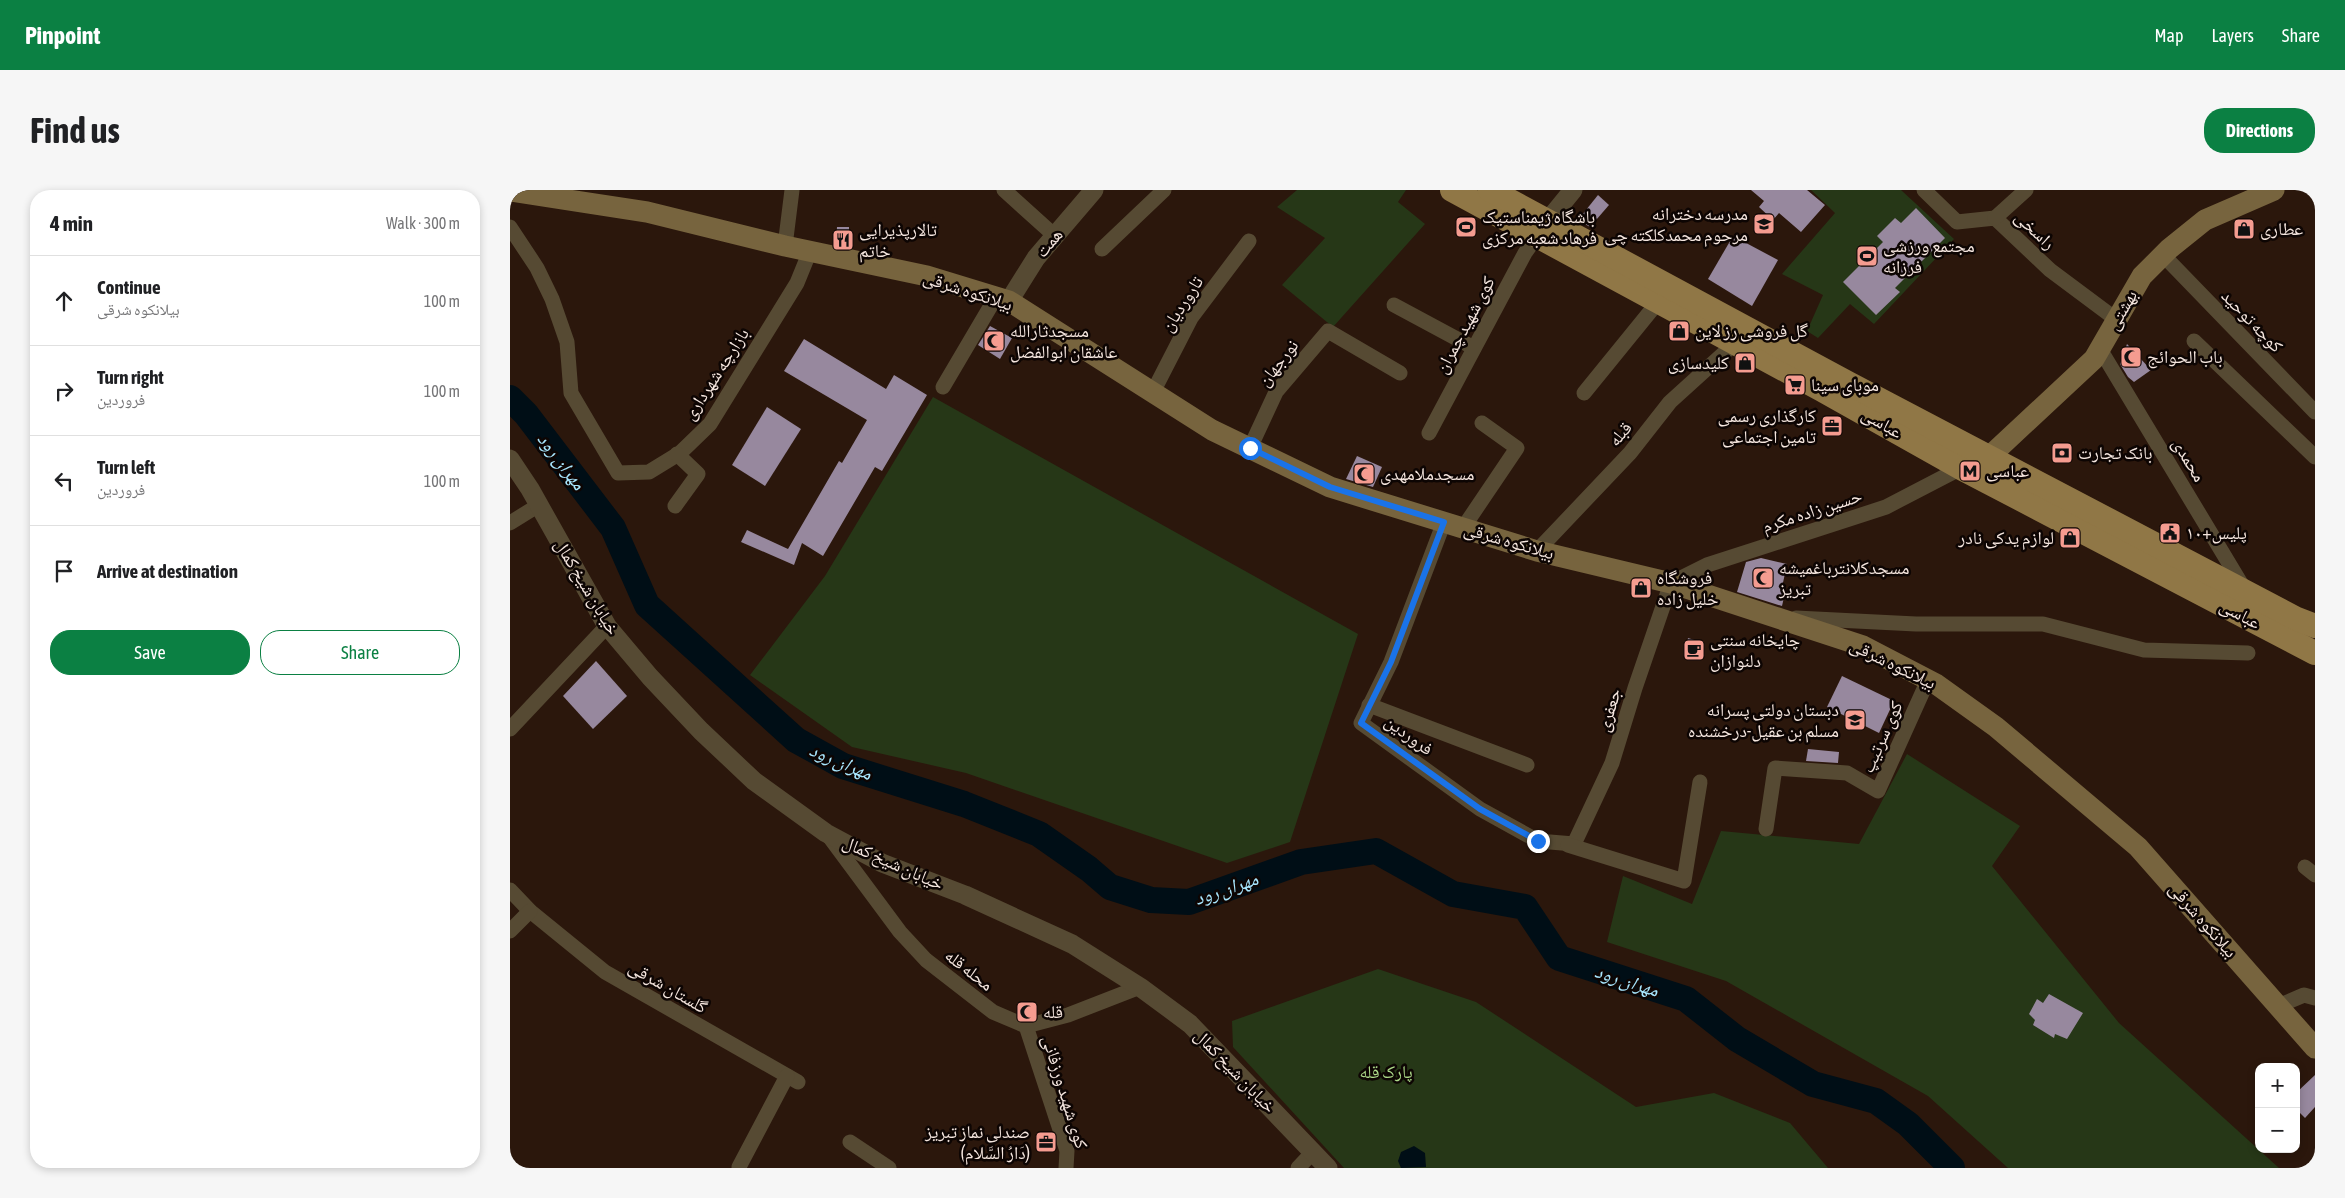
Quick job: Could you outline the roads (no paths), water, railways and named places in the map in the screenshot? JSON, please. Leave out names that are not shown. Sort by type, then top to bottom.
[{"type":"main road","name":"عباسى","points":[[1452,190],[1541,229],[1741,336],[1990,456],[2297,619],[2315,626]]},
{"type":"main road","name":"عباسى","points":[[1490,190],[1541,229],[1658,302],[1741,336],[1872,417],[1961,468],[2315,653]]},
{"type":"main road","name":"بهشتی","points":[[1990,456],[2094,359],[2142,276],[2163,255],[2205,220],[2274,190]]},
{"type":"main road","name":"بیلانکوه شرقی","points":[[510,191],[647,212],[785,246],[927,276],[1003,299],[1212,430],[1330,487],[1537,551],[1671,583],[1863,646],[1928,680],[1996,727],[2138,847],[2315,1048]]},
{"type":"main road","points":[[1961,468],[1990,456]]},
{"type":"street","points":[[785,246],[792,190]]},
{"type":"street","points":[[1004,190],[1055,236]]},
{"type":"street","name":"همت","points":[[1003,299],[1094,190]]},
{"type":"street","points":[[1102,249],[1164,190]]},
{"type":"street","points":[[1541,229],[1573,190]]},
{"type":"street","name":"راسخی","points":[[1924,190],[1956,222],[1994,218],[2050,270],[2117,320]]},
{"type":"street","points":[[1994,218],[2026,190]]},
{"type":"street","name":"بازارچه شهرداری","points":[[510,228],[537,268],[552,299],[567,342],[570,392],[618,473],[649,472],[677,454],[710,424],[797,283],[810,251]]},
{"type":"street","name":"کوی شهید چمران","points":[[1429,433],[1525,253],[1541,229]]},
{"type":"street","name":"تاروردیان","points":[[1153,392],[1191,318],[1249,241]]},
{"type":"street","name":"کوچه توحید","points":[[2163,255],[2315,412]]},
{"type":"street","points":[[943,387],[1003,299]]},
{"type":"street","points":[[1584,392],[1658,302]]},
{"type":"street","points":[[1394,305],[1474,348]]},
{"type":"street","name":"نورجهان","points":[[1250,448],[1276,392],[1328,331],[1400,374]]},
{"type":"street","name":"قبله","points":[[1537,551],[1630,453],[1670,402],[1741,336]]},
{"type":"street","points":[[2194,341],[2315,457]]},
{"type":"street","name":"محمدی","points":[[2100,349],[2245,590]]},
{"type":"street","points":[[1453,525],[1517,448],[1482,423]]},
{"type":"street","points":[[675,506],[698,474],[677,454]]},
{"type":"street","name":"خیابان شیخ کمال","points":[[510,459],[539,504],[607,626],[650,677],[701,731],[754,781],[826,833],[882,862],[965,895],[1072,944],[1140,987],[1190,1024],[1328,1168]]},
{"type":"street","name":"حسین زاده مکرم","points":[[1671,583],[1707,565],[1886,507],[1961,468]]},
{"type":"street","points":[[510,523],[539,504]]},
{"type":"street","name":"فروردین","points":[[1453,525],[1391,662],[1361,723],[1472,803],[1538,841],[1571,845]]},
{"type":"street","name":"جعفری","points":[[1571,845],[1612,763],[1635,688],[1671,583]]},
{"type":"street","points":[[1774,617],[1916,624],[2043,624],[2144,650],[2248,653]]},
{"type":"street","points":[[510,729],[607,626]]},
{"type":"street","name":"کوی سرتیپ","points":[[1766,829],[1776,768],[1847,773],[1878,791],[1928,680]]},
{"type":"street","points":[[1369,705],[1527,765]]},
{"type":"street","points":[[1571,845],[1684,880],[1700,782]]},
{"type":"street","name":"محله قله","points":[[826,833],[900,932],[926,960],[993,1012],[1026,1026]]},
{"type":"street","name":"گلستان شرقی","points":[[510,890],[530,911],[605,972],[792,1079],[739,1167]]},
{"type":"street","points":[[510,931],[530,911]]},
{"type":"street","points":[[1026,1026],[1068,1015],[1140,987]]},
{"type":"street","points":[[2278,1006],[2304,994],[2315,998]]},
{"type":"street","name":"کوی شهید ورزفانی","points":[[1026,1026],[1067,1151],[1066,1168]]},
{"type":"street","points":[[850,1142],[889,1168]]},
{"type":"street","points":[[1298,1168],[1313,1152]]},
{"type":"waterway","name":"مهران رود","points":[[510,398],[526,414],[613,528],[647,605],[796,740],[843,766],[964,804],[1039,834],[1089,869],[1110,887],[1151,900],[1189,902],[1301,862],[1376,851],[1453,894],[1525,907],[1559,958],[1686,999],[1737,1039],[1813,1084],[1876,1101],[1908,1124],[1952,1168]]},
{"type":"place","name":"مدرسه دخترانه مرحوم محمدکلکته چی","points":[[1764,224]]},
{"type":"place","name":"باشگاه ژیمناستیک فرهاد شعبه مرکزی","points":[[1466,227]]},
{"type":"place","name":"عطاری","points":[[2244,229]]},
{"type":"place","name":"تالارپذیرایی خاتم","points":[[843,240]]},
{"type":"place","name":"مجتمع ورزشی فرزانه","points":[[1867,256]]},
{"type":"place","name":"گل فروشی رز لاین","points":[[1679,331]]},
{"type":"place","name":"مسجدثارالله عاشقان ابوالفضل","points":[[994,341]]},
{"type":"place","name":"باب الحوائج","points":[[2131,357]]},
{"type":"place","name":"کلیدسازی","points":[[1745,363]]},
{"type":"place","name":"موبای سینا","points":[[1795,385]]},
{"type":"place","name":"کارگذاری رسمی تامین اجتماعی","points":[[1832,426]]},
{"type":"place","name":"بانک تجارت","points":[[2062,453]]},
{"type":"place","name":"عباسی","points":[[1970,471]]},
{"type":"place","name":"مسجدملامهدی","points":[[1364,474]]},
{"type":"place","name":"پلیس+۱۰","points":[[2170,533]]},
{"type":"place","name":"لوازم یدکی نادر","points":[[2070,538]]},
{"type":"place","name":"مسجدکلانترباغمیشه تبریز","points":[[1763,578]]},
{"type":"place","name":"فروشگاه خلیل زاده","points":[[1641,588]]},
{"type":"place","name":"چایخانه سنتی دلنوازان","points":[[1694,650]]},
{"type":"place","name":"دبستان دولتی پسرانه مسلم بن عقیل-درخشنده","points":[[1855,720]]},
{"type":"place","name":"قله","points":[[1027,1012]]},
{"type":"place","name":"صندلی نماز تبریز (دَارُ السَّلام)","points":[[1046,1142]]},
{"type":"park label","name":"پارک قله","points":[[1386,1072]]}]
